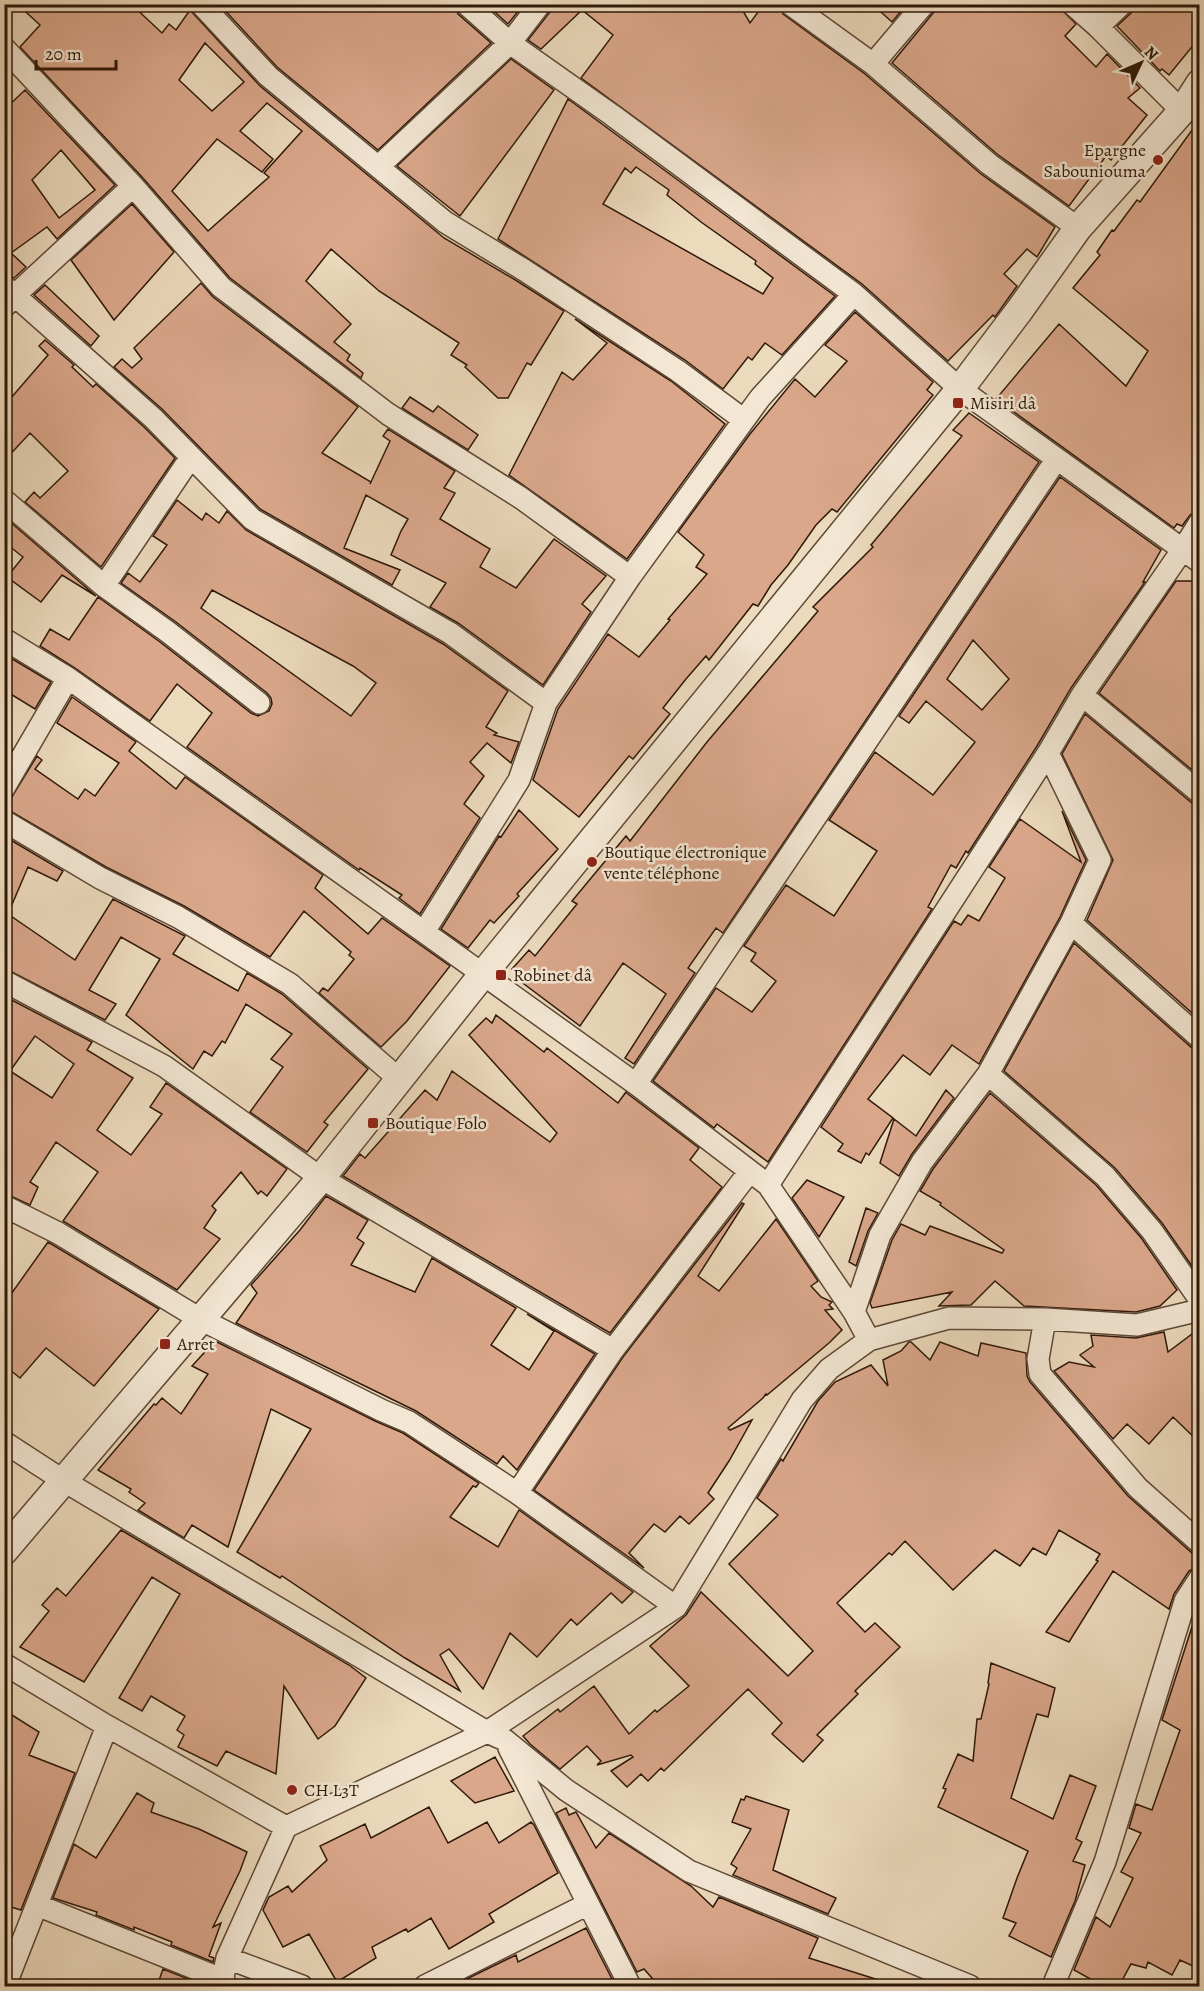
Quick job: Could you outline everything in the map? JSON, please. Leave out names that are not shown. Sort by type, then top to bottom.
[{"type":"street","points":[[201,4],[268,76],[446,222],[678,371],[744,420]]},
{"type":"street","points":[[466,4],[510,43],[612,115],[854,294],[960,389],[1191,556]]},
{"type":"street","points":[[379,166],[510,43],[540,4]]},
{"type":"street","points":[[790,4],[873,64],[989,164],[1078,228]]},
{"type":"street","points":[[873,64],[924,4]]},
{"type":"street","points":[[1072,4],[1182,111]]},
{"type":"street","points":[[1098,27],[1122,4]]},
{"type":"street","points":[[4,48],[133,186],[221,287],[388,414],[521,498],[630,577]]},
{"type":"street","points":[[4,1551],[321,1178],[483,974],[960,389],[1078,228],[1182,111],[1200,83]]},
{"type":"street","points":[[133,186],[8,297],[153,418],[252,519],[450,633],[546,703]]},
{"type":"street","points":[[424,932],[519,780],[546,703],[630,577],[760,398],[854,294]]},
{"type":"street","points":[[104,586],[191,457]]},
{"type":"street","points":[[636,1084],[1056,460]]},
{"type":"street","points":[[4,500],[104,586],[168,632],[259,703]]},
{"type":"street","points":[[768,1185],[1047,753],[1082,695],[1191,556],[1200,522]]},
{"type":"street","points":[[4,639],[68,678],[483,974],[636,1084],[768,1185],[854,1312],[869,1340]]},
{"type":"street","points":[[4,788],[68,678]]},
{"type":"street","points":[[1082,695],[1200,793]]},
{"type":"street","points":[[854,1312],[880,1235],[922,1162],[988,1074],[1071,923],[1100,860],[1047,753]]},
{"type":"street","points":[[4,821],[100,878],[178,917],[290,984],[399,1079]]},
{"type":"street","points":[[1071,923],[1200,1038]]},
{"type":"street","points":[[4,981],[164,1066],[321,1178],[613,1350]]},
{"type":"street","points":[[988,1074],[1105,1176],[1152,1231],[1200,1300]]},
{"type":"street","points":[[517,1493],[613,1350],[750,1171]]},
{"type":"street","points":[[4,1206],[58,1233],[200,1319],[409,1422],[517,1493],[676,1607]]},
{"type":"street","points":[[37,1905],[222,1983],[227,1958],[286,1827],[496,1736],[676,1607],[802,1400],[829,1369],[869,1340],[949,1318],[1045,1318],[1137,1325],[1200,1310]]},
{"type":"street","points":[[1045,1318],[1038,1359],[1040,1374],[1138,1488],[1200,1543]]},
{"type":"street","points":[[4,1442],[64,1480],[496,1736],[566,1790],[688,1871],[969,1986]]},
{"type":"street","points":[[1053,1986],[1105,1862],[1185,1602],[1200,1578]]},
{"type":"street","points":[[4,1664],[107,1726],[286,1827]]},
{"type":"street","points":[[6,1986],[107,1726]]},
{"type":"street","points":[[496,1736],[630,1986]]},
{"type":"street","points":[[425,1986],[588,1904]]},
{"type":"street","points":[[227,1958],[302,1986]]},
{"type":"building","points":[[17,4],[131,4],[162,33],[169,24],[176,30],[190,10],[260,86],[444,238],[564,311],[531,365],[527,363],[508,398],[498,398],[465,367],[467,365],[451,355],[459,343],[379,291],[331,249],[306,281],[351,324],[334,342],[350,355],[347,360],[363,373],[361,378],[230,278],[142,177],[20,47],[40,25]],"holes":[[[205,43],[244,82],[212,111],[179,80]],[[267,103],[302,131],[264,173],[269,177],[208,231],[172,191],[217,139],[262,172],[273,159],[240,131]]]},
{"type":"building","points":[[219,4],[454,4],[458,14],[491,43],[378,150],[277,67]]},
{"type":"building","points":[[486,4],[524,4],[508,24]]},
{"type":"building","points":[[553,4],[739,4],[750,23],[764,4],[778,4],[783,14],[865,74],[981,174],[1055,227],[1037,257],[1027,249],[1004,274],[1017,286],[995,317],[993,315],[948,361],[862,284],[581,78],[613,35],[582,10],[541,49],[528,40],[550,12]]},
{"type":"building","points":[[872,4],[907,4],[892,22]]},
{"type":"building","points":[[936,4],[1056,4],[1076,24],[1065,36],[1096,67],[1107,54],[1140,88],[1128,98],[1147,115],[1111,160],[1106,156],[1069,206],[997,154],[892,63],[934,12]]},
{"type":"building","points":[[1134,4],[1200,4],[1200,37],[1169,75],[1162,69],[1160,71],[1117,26],[1131,13]]},
{"type":"building","points":[[511,59],[554,90],[460,216],[397,166]]},
{"type":"building","points":[[25,90],[115,185],[57,239],[47,227],[11,253],[26,267],[14,278],[4,274],[4,110]],"holes":[[[61,150],[95,190],[59,218],[32,180]]]},
{"type":"building","points":[[568,99],[835,296],[782,355],[765,343],[752,360],[748,357],[723,389],[685,360],[498,239]],"holes":[[[636,167],[669,190],[667,195],[756,261],[755,264],[773,278],[763,294],[603,204],[625,168],[631,173]]]},
{"type":"building","points":[[1200,119],[1200,509],[1190,515],[1182,526],[1177,524],[1174,528],[996,399],[1059,324],[1126,386],[1148,351],[1073,288],[1100,255],[1097,252],[1112,230],[1114,231],[1137,200],[1140,202]]},
{"type":"building","points":[[132,204],[174,252],[114,320],[71,260]]},
{"type":"building","points":[[201,283],[213,297],[358,407],[322,453],[371,482],[390,441],[383,436],[388,429],[455,471],[444,488],[455,493],[440,519],[490,549],[480,567],[516,588],[554,539],[606,576],[582,604],[591,612],[543,685],[458,623],[430,607],[446,583],[391,555],[408,519],[366,495],[344,548],[400,570],[392,585],[260,509],[162,409],[114,367],[122,359],[132,368],[142,359],[134,348]]},
{"type":"building","points":[[45,285],[99,336],[91,346],[34,295]]},
{"type":"building","points":[[855,312],[933,382],[927,390],[933,395],[837,512],[832,509],[816,525],[758,606],[753,604],[709,660],[706,656],[686,679],[663,708],[670,714],[633,759],[629,756],[579,817],[533,780],[558,709],[608,634],[639,657],[707,574],[696,567],[704,555],[678,532],[750,434],[795,379],[815,397],[847,361],[825,345]]},
{"type":"building","points":[[575,319],[671,381],[725,424],[627,559],[509,475],[562,372],[573,380],[607,343]]},
{"type":"building","points":[[45,340],[74,365],[72,367],[93,387],[96,384],[175,458],[101,567],[25,502],[34,492],[40,498],[68,471],[30,433],[4,461],[4,406],[48,355],[39,346]]},
{"type":"building","points":[[410,397],[433,412],[438,406],[478,435],[468,450],[402,408]]},
{"type":"building","points":[[969,413],[1039,462],[723,933],[716,928],[688,968],[695,973],[634,1064],[625,1058],[666,994],[623,963],[580,1026],[516,978],[517,974],[512,969],[529,950],[535,956],[577,904],[572,901],[626,836],[630,841],[707,742],[818,611],[813,607],[873,547],[871,545],[962,436],[953,430]]},
{"type":"building","points":[[1060,477],[1161,550],[1143,582],[1145,582],[1071,688],[1037,746],[968,853],[966,851],[956,868],[951,865],[928,907],[932,909],[768,1162],[717,1124],[714,1128],[653,1081],[716,988],[752,1012],[776,981],[751,961],[756,953],[744,946],[786,885],[834,916],[877,851],[829,820],[875,752],[933,795],[975,742],[926,701],[909,723],[899,716]],"holes":[[[973,640],[1009,679],[982,710],[947,679]]]},
{"type":"building","points":[[177,500],[202,520],[206,513],[219,523],[227,511],[246,530],[443,644],[508,691],[486,727],[497,733],[494,735],[519,742],[511,763],[487,743],[470,762],[484,776],[464,804],[480,818],[420,914],[399,898],[402,895],[360,868],[359,870],[187,747],[212,713],[177,684],[150,721],[40,646],[50,629],[69,640],[98,597],[251,713],[258,716],[269,711],[272,704],[267,693],[176,622],[121,583],[128,573],[140,582],[167,545],[153,536]],"holes":[[[212,590],[353,666],[376,683],[351,716],[201,608]]]},
{"type":"building","points":[[9,521],[96,596],[62,575],[41,602],[7,577],[23,557],[4,542],[4,526]]},
{"type":"building","points":[[1176,581],[1200,581],[1200,760],[1191,769],[1099,693]]},
{"type":"building","points":[[4,654],[51,682],[35,709],[4,690]]},
{"type":"building","points":[[72,697],[136,742],[129,751],[176,789],[185,777],[323,875],[315,888],[368,934],[382,918],[450,966],[407,1021],[381,1047],[319,993],[323,988],[328,991],[354,959],[349,955],[351,952],[304,911],[270,957],[184,906],[106,867],[5,808],[37,756],[42,760],[35,769],[78,799],[85,789],[95,796],[119,763],[57,723]]},
{"type":"building","points":[[1085,714],[1192,803],[1200,805],[1200,1020],[1087,920],[1113,860],[1062,754]]},
{"type":"building","points":[[519,810],[558,849],[517,894],[519,896],[494,923],[490,920],[468,948],[441,929],[499,836],[501,837]]},
{"type":"building","points":[[1062,811],[1086,860],[1060,917],[979,1064],[952,1045],[930,1075],[903,1055],[868,1099],[893,1118],[869,1155],[866,1153],[861,1163],[838,1151],[843,1144],[821,1127],[954,921],[961,925],[968,915],[979,921],[1005,878],[989,867],[1020,819],[1081,862]]},
{"type":"building","points":[[9,839],[63,871],[57,881],[28,867],[8,914],[75,960],[113,899],[185,936],[173,954],[238,991],[247,973],[282,994],[368,1069],[324,1122],[328,1125],[307,1152],[250,1112],[283,1067],[271,1059],[292,1034],[246,1004],[225,1043],[222,1041],[212,1056],[204,1051],[193,1069],[126,1015],[160,959],[121,937],[89,990],[116,1004],[105,1020],[4,968],[4,848]]},
{"type":"building","points":[[1074,943],[1192,1048],[1200,1050],[1200,1268],[1196,1272],[1162,1223],[1115,1168],[1004,1071]]},
{"type":"building","points":[[4,996],[92,1042],[87,1050],[133,1078],[97,1130],[131,1155],[162,1114],[150,1107],[166,1083],[287,1169],[267,1196],[261,1191],[258,1194],[241,1172],[212,1206],[216,1210],[204,1228],[220,1239],[177,1290],[63,1221],[98,1172],[56,1142],[30,1182],[38,1187],[30,1205],[4,1193]],"holes":[[[35,1036],[74,1064],[52,1098],[10,1071]]]},
{"type":"building","points":[[496,1015],[544,1052],[547,1048],[618,1103],[626,1092],[699,1148],[690,1160],[722,1187],[610,1333],[343,1176],[360,1154],[365,1158],[425,1090],[437,1100],[452,1071],[550,1142],[557,1133],[469,1035],[486,1018],[492,1023]]},
{"type":"building","points":[[946,1090],[954,1098],[912,1154],[899,1176],[880,1163],[894,1119],[916,1136]]},
{"type":"building","points":[[990,1093],[1096,1185],[1142,1239],[1177,1290],[1160,1306],[1136,1312],[1024,1306],[995,1281],[971,1305],[939,1306],[952,1292],[872,1308],[870,1303],[892,1240],[901,1224],[925,1235],[930,1226],[1002,1253],[1004,1250],[940,1205],[941,1203],[920,1191],[933,1169]]},
{"type":"building","points":[[807,1180],[844,1197],[819,1237],[792,1198]]},
{"type":"building","points":[[326,1196],[368,1220],[357,1238],[364,1243],[351,1265],[415,1292],[432,1258],[516,1308],[491,1345],[529,1370],[554,1331],[527,1314],[595,1354],[517,1470],[503,1456],[497,1464],[416,1411],[236,1323],[257,1293],[251,1285],[300,1230]]},
{"type":"building","points":[[742,1203],[744,1204],[698,1276],[719,1291],[776,1219],[818,1281],[811,1286],[821,1297],[832,1302],[829,1305],[833,1309],[825,1310],[842,1330],[728,1428],[730,1430],[752,1420],[708,1493],[714,1499],[689,1524],[680,1516],[665,1532],[654,1524],[629,1553],[644,1568],[534,1490],[623,1357]]},
{"type":"building","points":[[866,1208],[878,1213],[868,1231],[856,1266],[849,1262]]},
{"type":"building","points":[[48,1242],[159,1309],[94,1386],[46,1348],[20,1378],[4,1365],[4,1304]]},
{"type":"building","points":[[1200,1328],[1200,1443],[1173,1417],[1149,1444],[1127,1424],[1113,1439],[1054,1371],[1069,1362],[1094,1367],[1080,1355],[1093,1346],[1091,1335],[1136,1338],[1164,1332],[1168,1352]]},
{"type":"building","points":[[215,1341],[403,1433],[479,1483],[476,1487],[473,1486],[450,1517],[498,1547],[519,1510],[633,1592],[622,1603],[611,1593],[577,1625],[571,1619],[537,1657],[510,1633],[483,1689],[449,1649],[440,1655],[460,1691],[405,1658],[282,1576],[280,1578],[237,1552],[311,1429],[271,1409],[228,1547],[192,1525],[184,1538],[138,1510],[145,1503],[129,1492],[131,1489],[98,1470],[154,1404],[156,1405],[162,1398],[181,1414],[208,1374],[192,1366]]},
{"type":"building","points":[[909,1342],[930,1360],[940,1342],[978,1356],[981,1343],[1026,1353],[1027,1376],[1030,1382],[1128,1496],[1192,1553],[1200,1555],[1200,1565],[1189,1571],[1174,1594],[1169,1609],[1113,1571],[1069,1642],[1046,1632],[1098,1561],[1096,1560],[1100,1554],[1059,1530],[1046,1555],[1033,1548],[1020,1566],[995,1550],[953,1590],[905,1541],[892,1555],[889,1553],[837,1603],[865,1632],[875,1623],[900,1647],[855,1691],[858,1694],[817,1735],[823,1740],[803,1762],[772,1734],[782,1723],[748,1689],[664,1771],[661,1768],[648,1781],[641,1774],[627,1787],[611,1771],[633,1757],[631,1755],[597,1765],[601,1761],[587,1746],[560,1769],[530,1744],[523,1736],[558,1709],[560,1712],[594,1686],[629,1734],[655,1710],[657,1712],[689,1686],[650,1646],[686,1615],[701,1592],[788,1676],[813,1651],[729,1564],[778,1515],[757,1498],[781,1459],[783,1461],[818,1401],[835,1382],[871,1365],[888,1386],[883,1360],[901,1351]]},
{"type":"building","points":[[121,1530],[349,1665],[366,1678],[335,1726],[318,1739],[284,1686],[276,1774],[226,1751],[217,1766],[178,1747],[184,1735],[177,1730],[185,1716],[151,1696],[142,1711],[119,1698],[180,1594],[152,1577],[84,1682],[20,1647],[49,1611],[42,1605],[57,1588],[66,1596]]},
{"type":"building","points":[[1200,1602],[1200,1952],[1193,1966],[1180,1960],[1172,1975],[1148,1962],[1146,1968],[1131,1964],[1119,1986],[1103,1986],[1074,1970],[1096,1917],[1110,1927],[1133,1878],[1121,1872],[1141,1833],[1129,1828],[1136,1804],[1152,1810],[1180,1730],[1162,1720]]},
{"type":"building","points":[[991,1663],[1055,1688],[1048,1717],[1037,1714],[1011,1798],[1053,1819],[1070,1775],[1096,1786],[1076,1839],[1082,1842],[1073,1861],[1085,1865],[1075,1901],[1051,1957],[1009,1936],[1016,1923],[1003,1918],[1028,1851],[938,1807],[946,1789],[943,1788],[958,1754],[973,1761],[977,1719],[981,1719]]},
{"type":"building","points":[[4,1710],[39,1732],[29,1755],[75,1773],[21,1910],[4,1905]]},
{"type":"building","points":[[495,1757],[514,1791],[475,1803],[451,1781]]},
{"type":"building","points":[[137,1793],[154,1803],[151,1812],[199,1829],[247,1852],[213,1927],[221,1923],[209,1956],[214,1958],[213,1962],[171,1945],[172,1942],[96,1915],[97,1912],[53,1898],[74,1844],[96,1858]]},
{"type":"building","points":[[746,1796],[789,1810],[773,1870],[836,1898],[828,1914],[733,1875],[737,1868],[731,1864],[751,1829],[732,1822],[741,1799],[744,1800]]},
{"type":"building","points":[[429,1807],[448,1843],[487,1822],[499,1843],[531,1822],[558,1873],[489,1914],[494,1922],[449,1949],[431,1918],[408,1932],[406,1929],[372,1947],[376,1958],[337,1982],[309,1934],[283,1947],[263,1910],[269,1897],[288,1886],[292,1892],[327,1860],[320,1846],[365,1824],[371,1838]]},
{"type":"building","points":[[566,1808],[569,1815],[576,1812],[596,1848],[609,1833],[691,1886],[713,1907],[719,1897],[818,1938],[809,1958],[885,1982],[884,1986],[659,1986],[644,1969],[637,1972],[556,1813]]},
{"type":"building","points":[[586,1928],[614,1983],[606,1986],[452,1986],[516,1955],[518,1962]]},
{"type":"building","points":[[163,1969],[206,1986],[157,1986]]},
{"type":"place","name":"Epargne Sabouniouma","points":[[1158,160]]},
{"type":"place","name":"Misiri dâ","points":[[958,403]]},
{"type":"place","name":"Boutique électronique vente téléphone","points":[[592,862]]},
{"type":"place","name":"Robinet dâ","points":[[501,975]]},
{"type":"place","name":"Boutique Folo","points":[[373,1123]]},
{"type":"place","name":"Arret","points":[[165,1344]]},
{"type":"place","name":"CH L3T","points":[[292,1790]]}]
